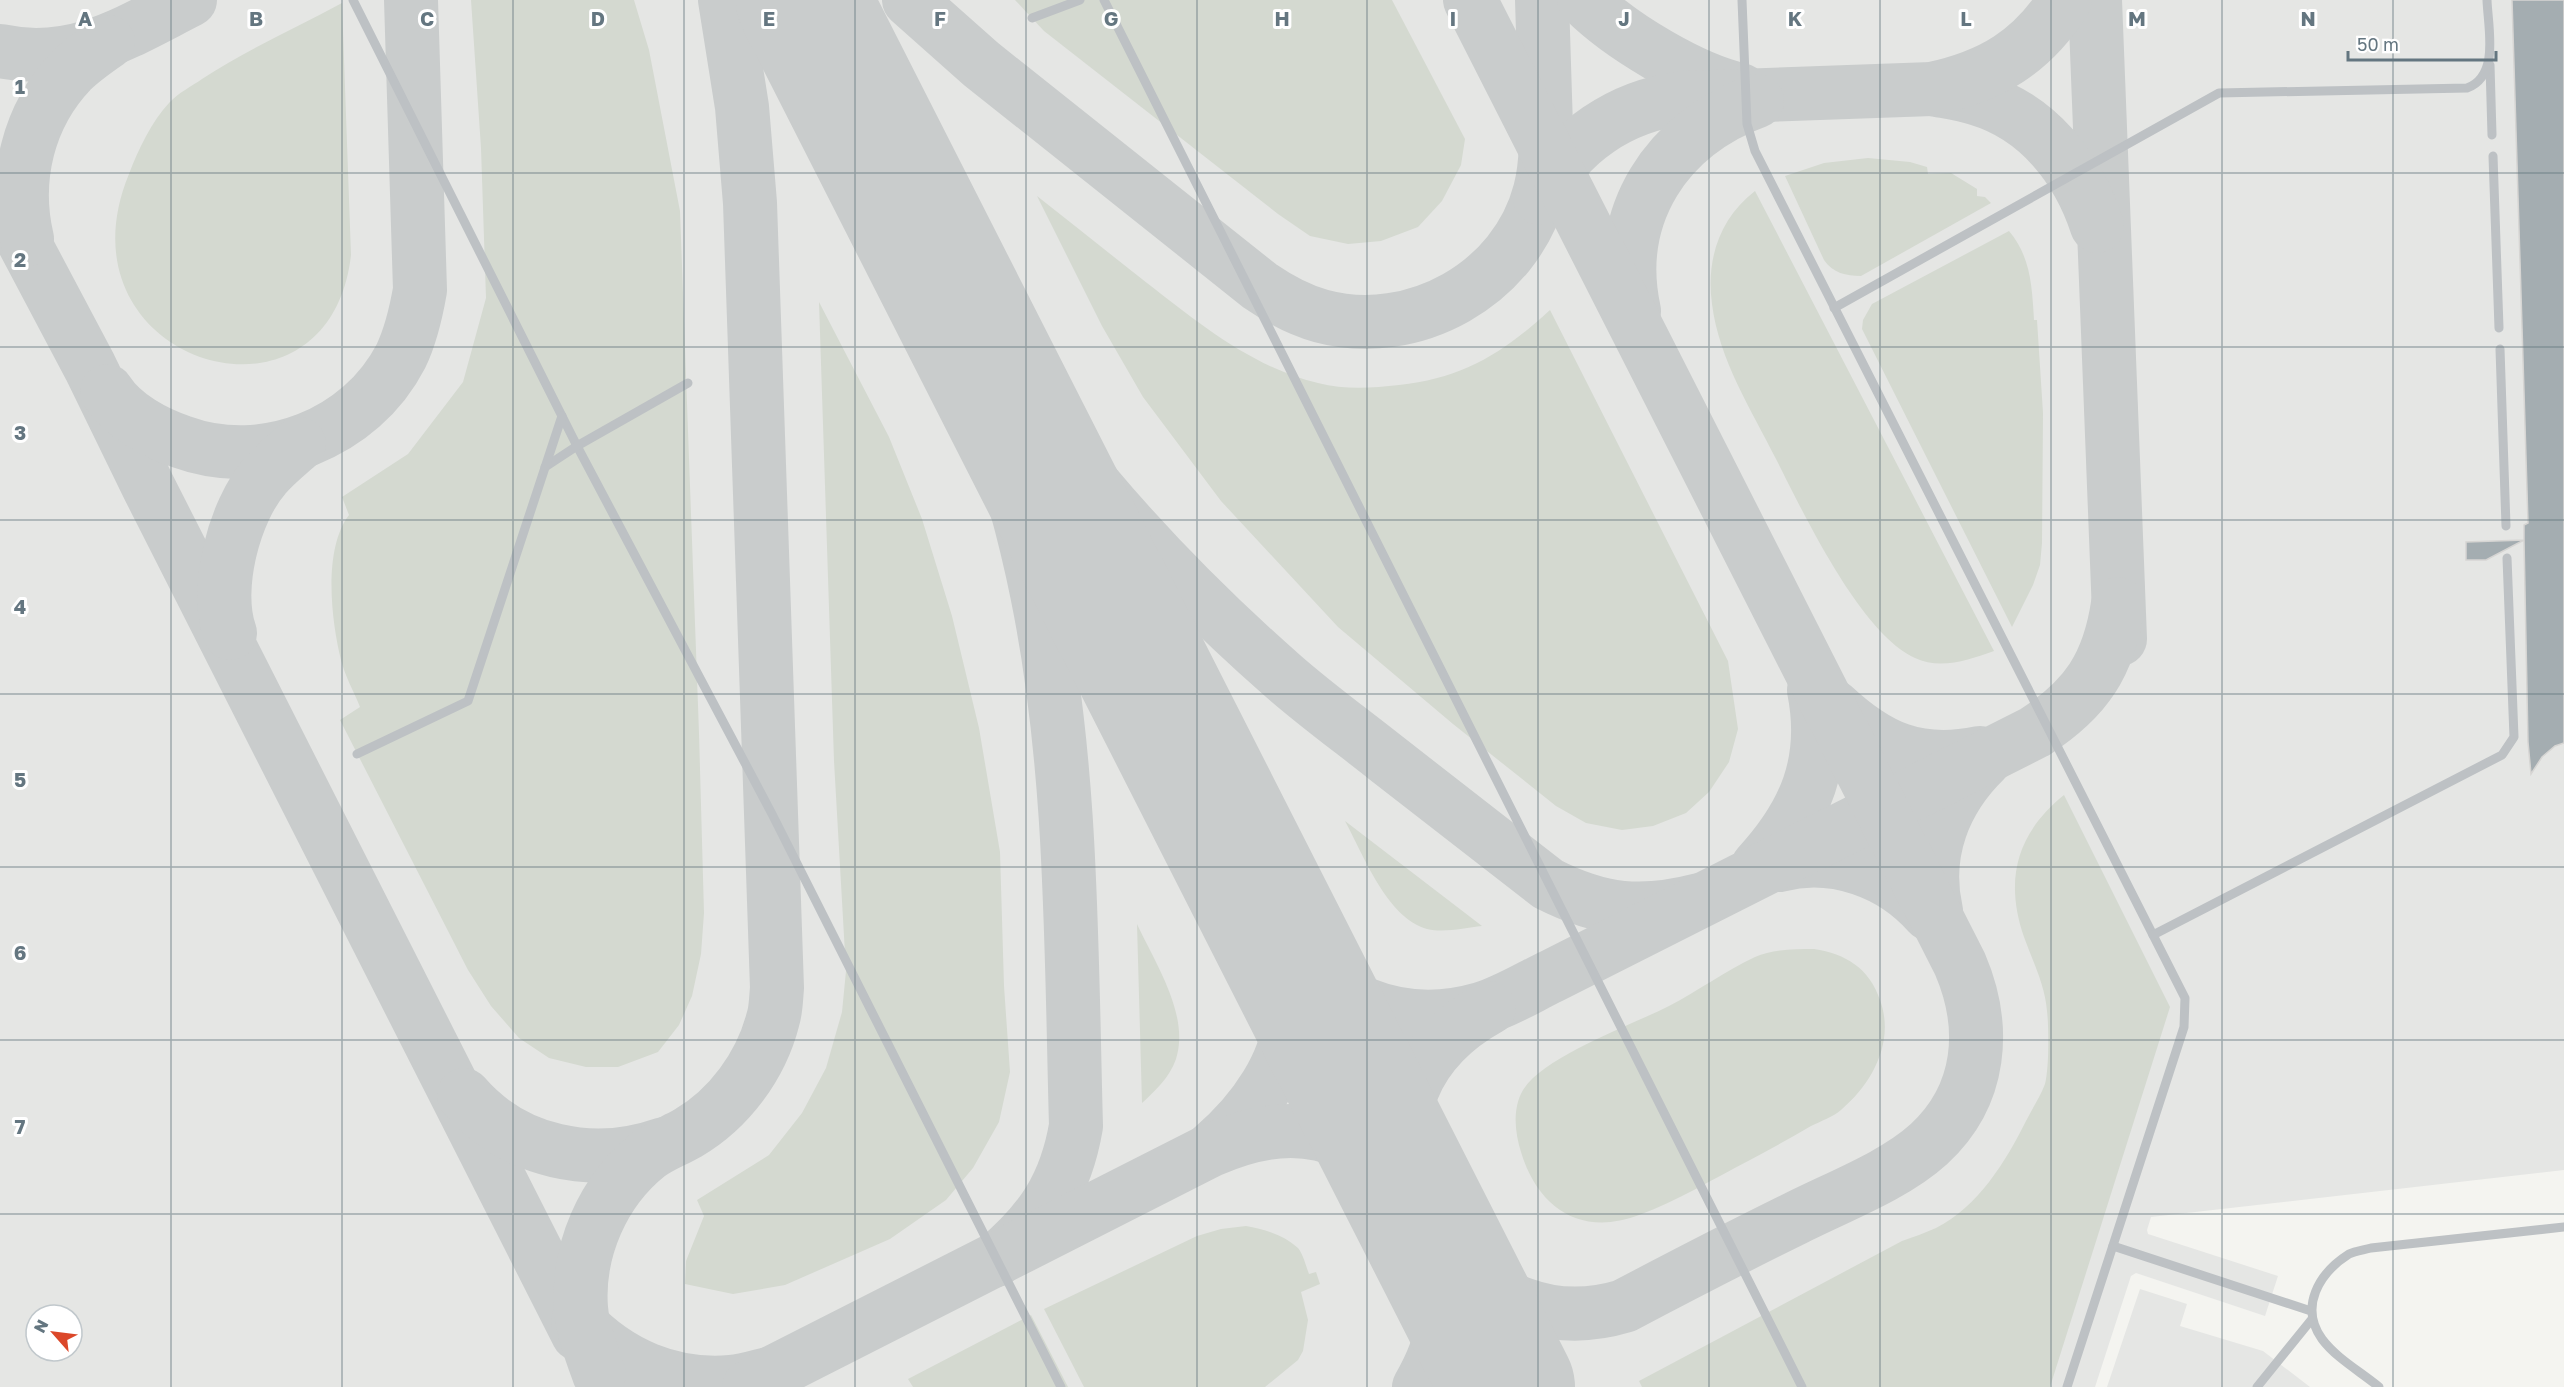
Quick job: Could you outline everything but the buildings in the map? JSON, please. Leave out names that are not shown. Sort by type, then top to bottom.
[{"type":"lane","points":[[352,0],[577,446],[772,814],[1061,1387]]},
{"type":"lane","points":[[1032,18],[1080,0]]},
{"type":"lane","points":[[1104,0],[1802,1387]]},
{"type":"lane","points":[[1742,0],[1747,124],[1755,151],[2185,998],[2184,1027],[2067,1387]]},
{"type":"lane","points":[[2487,0],[2492,135]]},
{"type":"lane","points":[[1834,308],[2219,93],[2467,88],[2478,84],[2485,75],[2490,60]]},
{"type":"lane","points":[[2493,156],[2499,328]]},
{"type":"lane","points":[[2500,349],[2506,526]]},
{"type":"lane","points":[[545,467],[577,446],[688,383]]},
{"type":"lane","points":[[357,754],[468,701],[562,416]]},
{"type":"lane","points":[[2153,935],[2502,755],[2514,737],[2507,558]]},
{"type":"lane","points":[[2379,1387],[2323,1339],[2312,1315],[2314,1292],[2325,1274],[2350,1253],[2371,1248],[2564,1227]]},
{"type":"lane","points":[[2113,1246],[2312,1315]]},
{"type":"lane","points":[[2258,1387],[2312,1315]]},
{"type":"shaded area","points":[[0,0],[2564,0],[2564,1170],[2151,1217],[2148,1234],[2278,1276],[2265,1316],[2136,1273],[2131,1276],[2095,1387],[0,1387]]},
{"type":"shaded area","points":[[471,0],[634,0],[649,50],[680,211],[704,913],[701,954],[692,996],[679,1025],[658,1052],[618,1067],[586,1067],[549,1058],[519,1038],[491,1006],[468,970],[340,720],[360,707],[341,660],[332,606],[332,565],[335,546],[349,515],[342,497],[408,454],[463,382],[486,298],[481,148]]},
{"type":"shaded area","points":[[1015,0],[1392,0],[1465,139],[1461,165],[1442,201],[1418,227],[1381,241],[1348,244],[1310,236],[1278,214],[1044,31]]},
{"type":"shaded area","points":[[342,3],[351,255],[332,315],[296,350],[251,364],[202,358],[159,334],[128,294],[115,240],[129,174],[151,127],[177,96],[236,58]]},
{"type":"shaded area","points":[[1868,158],[1910,162],[1927,167],[1928,174],[1951,173],[1977,189],[1977,196],[1985,197],[1991,203],[1861,276],[1840,273],[1824,260],[1785,176],[1824,163]]},
{"type":"shaded area","points":[[1755,191],[1994,651],[1965,660],[1934,663],[1915,658],[1894,644],[1874,624],[1854,598],[1801,509],[1729,364],[1721,345],[1712,304],[1711,272],[1718,241],[1732,214]]},
{"type":"shaded area","points":[[1037,196],[1167,298],[1228,342],[1271,366],[1318,383],[1348,388],[1369,388],[1422,382],[1463,370],[1499,351],[1550,310],[1728,661],[1738,729],[1729,762],[1709,792],[1686,813],[1653,826],[1622,830],[1586,823],[1556,806],[1453,724],[1338,627],[1221,501],[1143,397],[1102,326]]},
{"type":"shaded area","points":[[2009,231],[2022,251],[2029,273],[2034,320],[2037,320],[2043,413],[2040,565],[2033,585],[2012,627],[1862,329],[1863,320],[1872,304]]},
{"type":"shaded area","points":[[819,302],[889,437],[922,519],[952,616],[979,728],[1000,852],[1004,986],[1010,1072],[999,1122],[973,1168],[946,1200],[890,1239],[785,1285],[733,1294],[685,1284],[686,1261],[704,1216],[697,1200],[769,1155],[802,1113],[826,1068],[842,1012],[846,971],[834,761]]},
{"type":"shaded area","points":[[2064,795],[2170,1007],[2050,1387],[1642,1387],[1639,1381],[1902,1241],[1936,1228],[1951,1219],[1978,1195],[2000,1167],[2043,1089],[2048,1059],[2046,1001],[2018,916],[2015,877],[2025,841],[2035,825]]},
{"type":"shaded area","points":[[1345,821],[1482,926],[1440,930],[1427,929],[1413,923],[1388,899],[1368,867]]},
{"type":"shaded area","points":[[1137,924],[1161,972],[1175,1007],[1179,1042],[1176,1059],[1170,1072],[1142,1103]]},
{"type":"shaded area","points":[[1814,949],[1846,959],[1863,971],[1875,989],[1884,1015],[1883,1046],[1878,1060],[1863,1087],[1841,1110],[1681,1196],[1639,1215],[1618,1221],[1581,1220],[1565,1213],[1538,1189],[1521,1152],[1516,1129],[1517,1105],[1523,1090],[1534,1077],[1569,1053],[1669,1006],[1755,957],[1776,951]]},
{"type":"shaded area","points":[[1246,1226],[1280,1236],[1298,1248],[1309,1274],[1316,1272],[1320,1284],[1301,1292],[1308,1320],[1303,1351],[1298,1360],[1265,1387],[1084,1387],[1044,1309],[1197,1236],[1221,1229]]},
{"type":"shaded area","points":[[2140,1289],[2187,1304],[2180,1326],[2263,1351],[2310,1387],[2107,1387]]},
{"type":"shaded area","points":[[1031,1315],[1068,1387],[913,1387],[908,1379]]},
{"type":"taxiway","points":[[0,51],[27,55],[52,54],[99,44],[190,0]]},
{"type":"taxiway","points":[[107,391],[131,416],[161,434],[213,450],[245,452],[277,449],[307,440],[336,425],[361,407],[383,383],[405,348],[420,290],[411,0]]},
{"type":"taxiway","points":[[599,1374],[585,1333],[581,1308],[583,1265],[596,1223],[618,1186],[648,1155],[703,1123],[730,1099],[752,1069],[760,1053],[768,1036],[776,1004],[750,203],[742,107],[725,0]]},
{"type":"taxiway","points":[[909,0],[981,64],[1260,286],[1305,311],[1356,322],[1391,320],[1424,312],[1456,298],[1484,278],[1509,253],[1527,224],[1540,191],[1545,156],[1542,0]]},
{"type":"taxiway","points":[[1438,1247],[1480,1281],[1523,1304],[1546,1311],[1571,1314],[1624,1306],[1882,1176],[1915,1156],[1947,1125],[1960,1104],[1969,1082],[1976,1036],[1969,988],[1960,964],[1470,0]]},
{"type":"taxiway","points":[[1584,0],[1617,28],[1658,54],[1701,76],[1741,90]]},
{"type":"taxiway","points":[[1540,198],[1565,159],[1581,143],[1618,118],[1638,109],[1683,98],[1932,89],[1954,84],[1992,69],[2024,48],[2039,34],[2065,0]]},
{"type":"taxiway","points":[[2095,0],[2120,639]]},
{"type":"taxiway","points":[[27,239],[23,216],[23,171],[34,128],[56,89],[71,71],[108,42]]},
{"type":"taxiway","points":[[1932,89],[1961,94],[2000,107],[2037,132],[2067,165],[2079,184],[2097,226]]},
{"type":"taxiway","points":[[1634,311],[1630,276],[1632,242],[1640,211],[1654,182],[1673,156],[1697,134],[1725,115],[1757,101]]},
{"type":"taxiway","points":[[0,197],[90,367],[148,486],[578,1334]]},
{"type":"taxiway","points":[[931,251],[1004,462],[1027,549],[1049,659],[1064,792],[1071,926],[1076,1126],[1066,1166],[1050,1200],[1026,1231],[996,1260]]},
{"type":"taxiway","points":[[980,328],[1046,423],[1119,513],[1158,556],[1240,637],[1321,708],[1548,884],[1586,900],[1622,908],[1659,908],[1700,900]]},
{"type":"taxiway","points":[[230,633],[224,595],[226,573],[236,529],[254,491],[277,463],[299,444]]},
{"type":"taxiway","points":[[1276,930],[1316,975],[1340,992],[1365,1004],[1392,1013],[1421,1016],[1450,1015],[1490,1006],[2035,732],[2068,707],[2092,678],[2108,645],[2118,604]]},
{"type":"taxiway","points":[[1758,866],[1789,827],[1801,806],[1809,785],[1818,740],[1818,716],[1814,690]]},
{"type":"taxiway","points":[[1833,706],[1866,733],[1900,750],[1937,757],[1980,753]]},
{"type":"taxiway","points":[[1936,911],[1932,869],[1940,829],[1958,792],[1985,760]]},
{"type":"taxiway","points":[[1779,865],[1800,861],[1820,861],[1861,868],[1898,887],[1929,914]]},
{"type":"taxiway","points":[[1212,1148],[1255,1103],[1277,1067],[1284,1047],[1291,1007],[1286,968],[1276,931]]},
{"type":"taxiway","points":[[1411,1198],[1404,1169],[1402,1140],[1405,1114],[1413,1088],[1425,1065],[1442,1044],[1463,1025],[1489,1008]]},
{"type":"taxiway","points":[[464,1095],[484,1115],[506,1131],[531,1143],[556,1151],[583,1155],[610,1155],[664,1144]]},
{"type":"taxiway","points":[[749,1387],[772,1373],[1211,1150],[1241,1139],[1269,1132],[1295,1131],[1320,1134],[1344,1143],[1367,1156],[1389,1174],[1411,1198]]},
{"type":"taxiway","points":[[1419,1387],[1436,1352],[1444,1319],[1444,1284],[1438,1247]]},
{"type":"taxiway","points":[[578,1321],[610,1349],[628,1361],[667,1376],[709,1383],[747,1380],[772,1373]]},
{"type":"runway","points":[[803,0],[1508,1387]]}]
